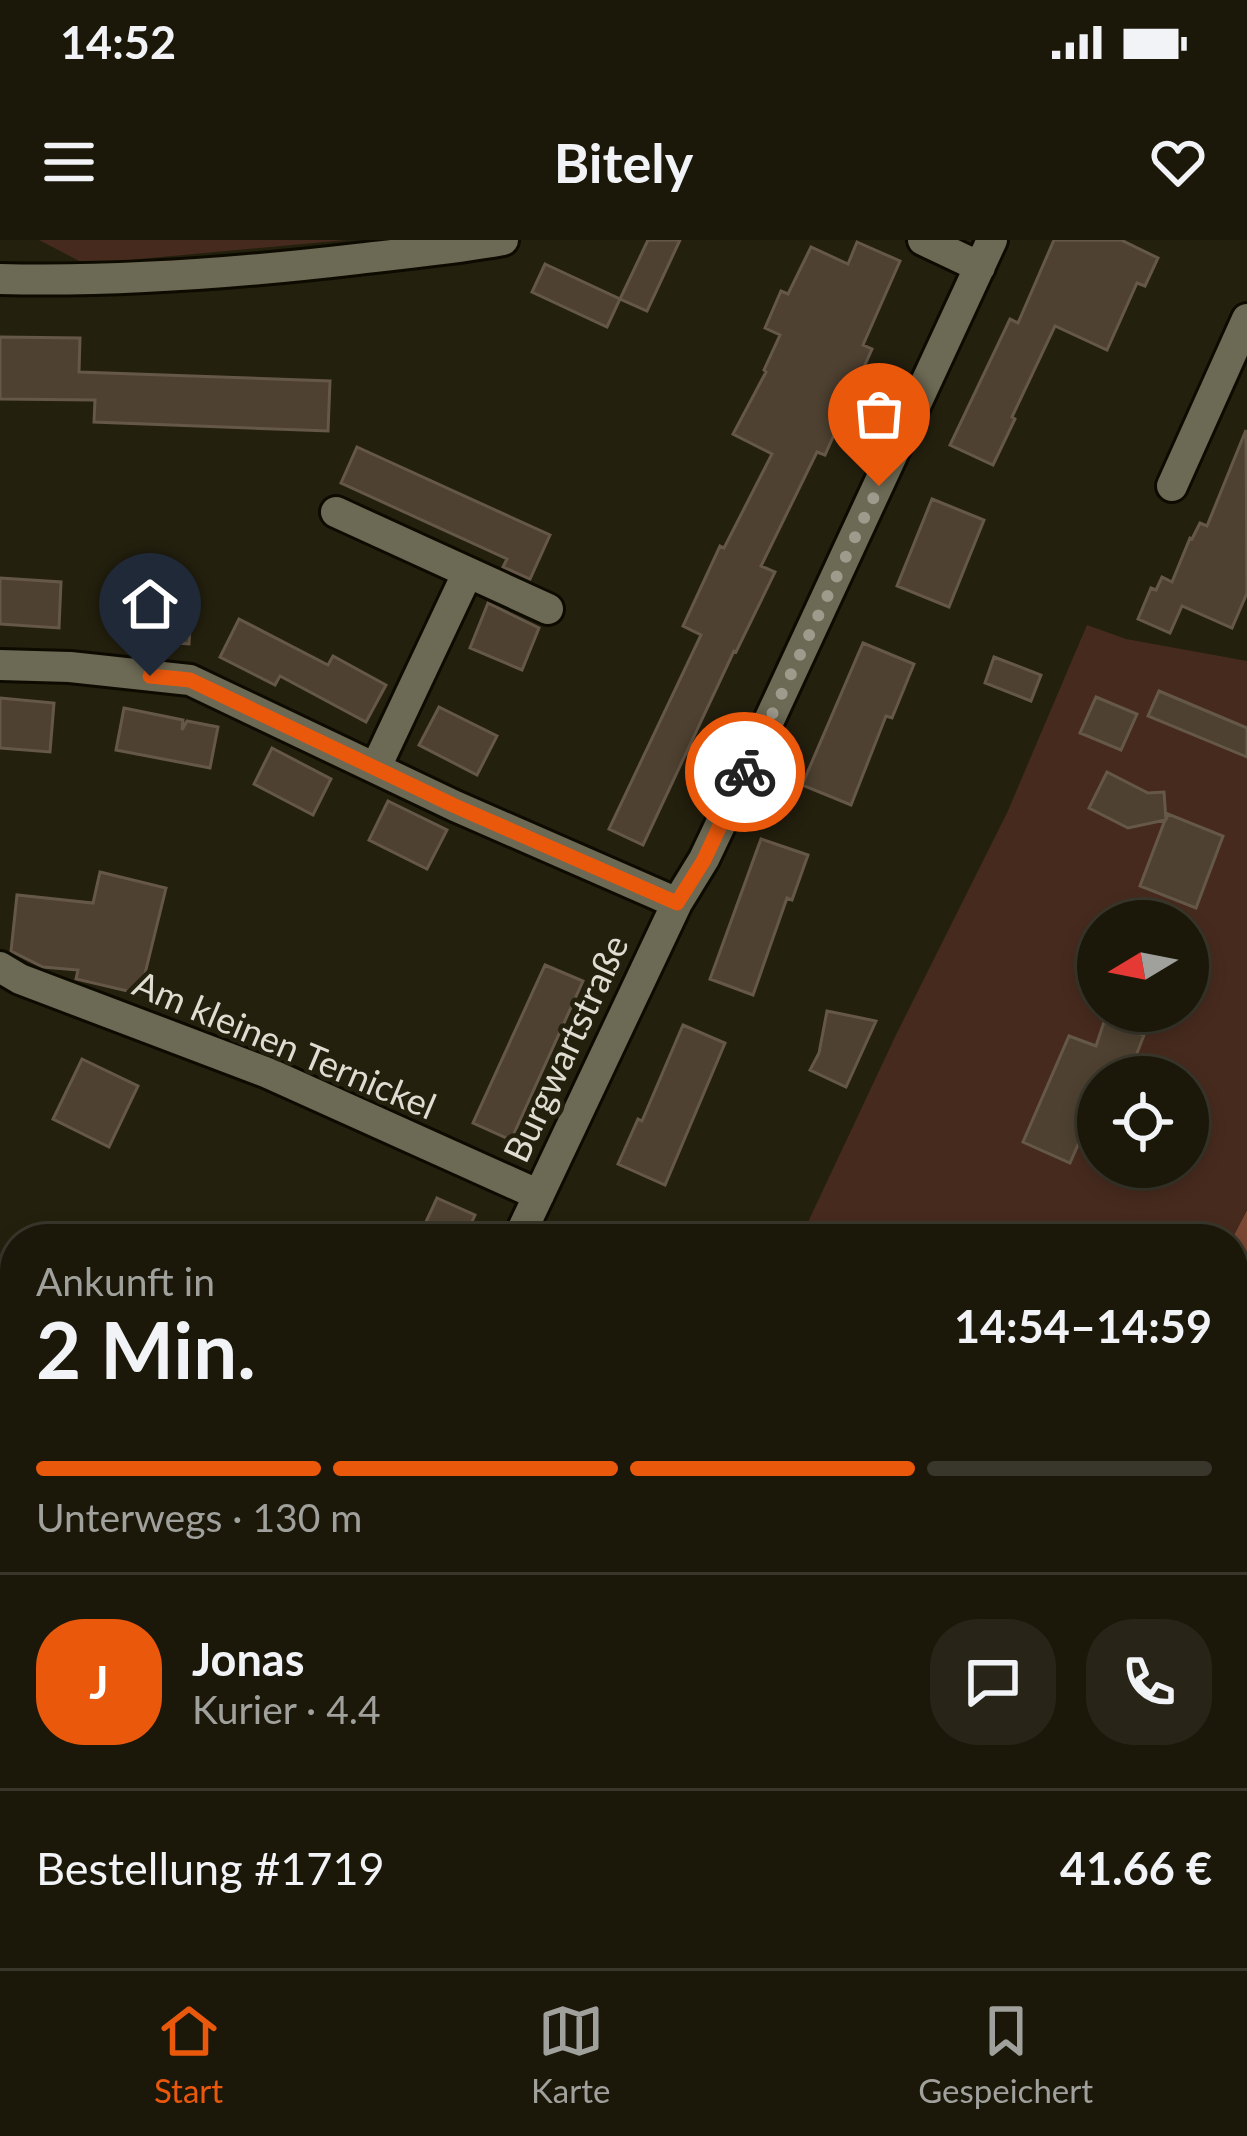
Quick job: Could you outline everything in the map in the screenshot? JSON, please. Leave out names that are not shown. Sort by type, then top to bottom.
[{"type":"street","points":[[0,279],[250,271],[503,240]]},
{"type":"street","points":[[923,240],[986,254]]},
{"type":"street","name":"Burgwartstraße","points":[[525,1224],[677,903],[704,860],[986,254]]},
{"type":"street","points":[[1172,486],[1247,319]]},
{"type":"street","points":[[336,512],[548,609]]},
{"type":"street","points":[[376,767],[467,574]]},
{"type":"street","points":[[0,664],[190,680],[455,806],[677,903]]},
{"type":"street","name":"Am kleinen Ternickel","points":[[0,967],[20,979],[268,1073],[539,1196]]},
{"type":"shaded area","points":[[39,240],[346,240],[85,264]]},
{"type":"shaded area","points":[[1087,625],[1126,639],[1247,661],[1247,1209],[1240,1224],[807,1224],[1007,813]]},
{"type":"building","points":[[648,240],[680,240],[647,311],[620,299]]},
{"type":"building","points":[[1054,240],[1121,240],[1158,258],[1145,286],[1137,283],[1107,350],[1055,326],[993,465],[950,445],[1010,319],[1018,323]]},
{"type":"building","points":[[857,242],[900,261],[863,345],[872,349],[825,455],[817,452],[761,566],[775,572],[643,845],[609,829],[701,635],[683,626],[720,546],[724,548],[772,454],[733,434],[780,335],[765,328],[781,291],[788,294],[811,247],[848,264]]},
{"type":"building","points":[[545,264],[620,299],[607,327],[532,292]]},
{"type":"building","points":[[0,337],[80,338],[79,372],[330,381],[328,431],[94,422],[95,400],[0,399]]},
{"type":"building","points":[[1246,430],[1247,593],[1232,628],[1182,606],[1170,633],[1138,619],[1151,588],[1156,590],[1162,577],[1172,582],[1190,538],[1200,523],[1207,526]]},
{"type":"building","points":[[357,447],[550,535],[530,579],[503,567],[507,559],[341,483]]},
{"type":"building","points":[[932,499],[984,520],[949,607],[897,586]]},
{"type":"building","points":[[0,578],[61,582],[59,628],[0,624]]},
{"type":"building","points":[[126,595],[192,599],[189,644],[123,639]]},
{"type":"building","points":[[488,603],[539,628],[522,670],[470,648]]},
{"type":"building","points":[[239,619],[328,665],[333,656],[386,685],[366,722],[280,676],[275,685],[220,657]]},
{"type":"building","points":[[863,643],[914,664],[892,718],[886,716],[851,805],[802,785]]},
{"type":"building","points":[[994,657],[1041,675],[1031,701],[985,683]]},
{"type":"building","points":[[1159,691],[1247,728],[1247,757],[1148,716]]},
{"type":"building","points":[[1096,697],[1137,714],[1121,750],[1080,733]]},
{"type":"building","points":[[0,698],[54,703],[50,752],[0,748]]},
{"type":"building","points":[[439,707],[497,736],[477,775],[419,745]]},
{"type":"building","points":[[124,708],[183,720],[182,730],[187,721],[218,727],[210,768],[116,750]]},
{"type":"building","points":[[272,748],[331,779],[313,815],[254,784]]},
{"type":"building","points":[[1107,772],[1148,793],[1164,792],[1166,820],[1168,814],[1223,836],[1199,900],[1176,900],[1140,886],[1165,820],[1128,828],[1089,808]]},
{"type":"building","points":[[388,801],[447,830],[427,869],[369,840]]},
{"type":"building","points":[[761,839],[808,855],[792,900],[787,898],[753,995],[710,979]]},
{"type":"building","points":[[100,872],[166,888],[140,994],[76,979],[78,970],[43,967],[11,951],[17,895],[93,903]]},
{"type":"building","points":[[545,965],[583,981],[511,1140],[473,1123]]},
{"type":"building","points":[[827,1011],[876,1021],[846,1087],[810,1070],[819,1053]]},
{"type":"building","points":[[683,1025],[725,1043],[665,1185],[618,1164]]},
{"type":"building","points":[[1101,1032],[1144,1035],[1136,1056],[1077,1056],[1077,1147],[1070,1163],[1023,1142],[1069,1036],[1096,1046]]},
{"type":"building","points":[[82,1059],[138,1086],[109,1147],[53,1119]]},
{"type":"building","points":[[437,1198],[475,1215],[471,1224],[425,1224]]},
{"type":"way so far","points":[[745,772],[879,486]]},
{"type":"route","points":[[150,676],[190,680],[455,806],[677,903],[704,860],[745,772]]}]
